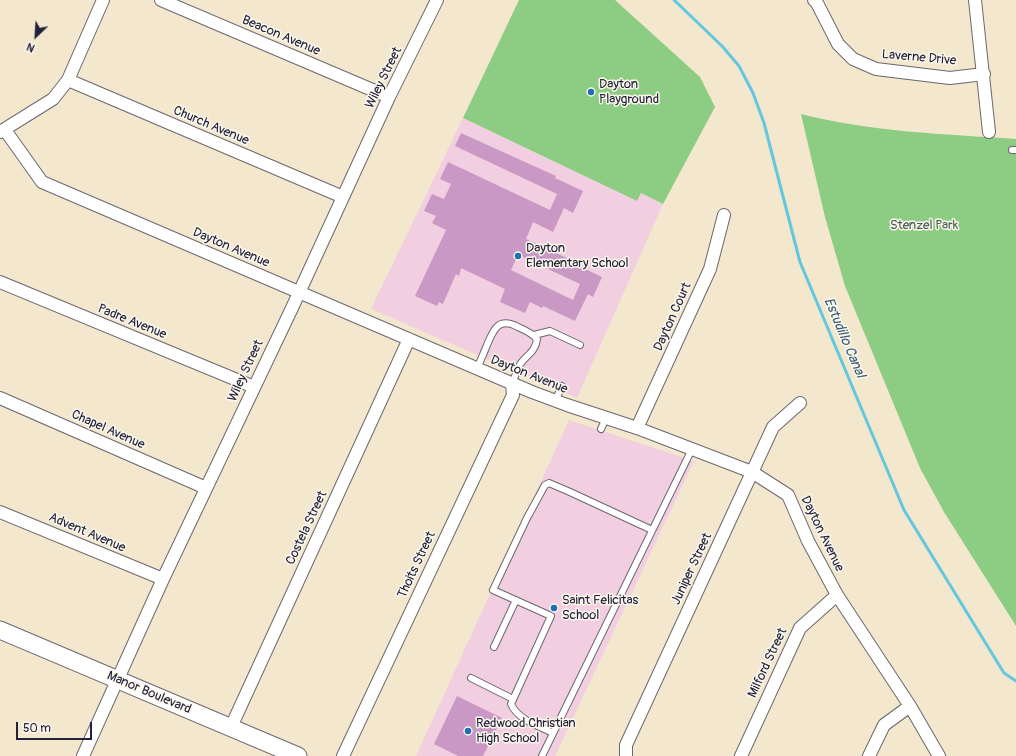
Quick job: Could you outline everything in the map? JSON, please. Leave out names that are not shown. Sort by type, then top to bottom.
[{"type":"street","points":[[3,131],[53,99],[68,80],[102,0]]},
{"type":"street","name":"Beacon Avenue","points":[[161,0],[389,97]]},
{"type":"street","name":"Wiley Street","points":[[84,756],[163,580],[389,97],[437,0]]},
{"type":"street","points":[[975,0],[989,132]]},
{"type":"street","name":"Laverne Drive","points":[[817,1],[838,44],[853,59],[859,62],[876,69],[950,78],[984,74]]},
{"type":"street","name":"Church Avenue","points":[[68,80],[343,197]]},
{"type":"street","name":"Dayton Avenue","points":[[3,131],[42,182],[512,384],[555,401],[603,423],[637,428],[752,472],[788,495],[808,541],[837,594],[910,706],[939,756]]},
{"type":"street","name":"Dayton Court","points":[[637,428],[710,269],[724,214]]},
{"type":"street","name":"Padre Avenue","points":[[0,282],[254,387]]},
{"type":"street","name":"Costela Street","points":[[231,728],[409,339]]},
{"type":"street","name":"Thoits Street","points":[[343,756],[513,395],[512,384]]},
{"type":"street","name":"Chapel Avenue","points":[[0,398],[206,488]]},
{"type":"street","name":"Juniper Street","points":[[626,756],[626,745],[773,427],[800,403]]},
{"type":"street","name":"Advent Avenue","points":[[0,512],[163,580]]},
{"type":"street","name":"Milford Street","points":[[741,756],[800,628],[837,594]]},
{"type":"street","name":"Manor Boulevard","points":[[0,630],[298,756]]},
{"type":"street","points":[[869,756],[884,725],[910,706]]},
{"type":"lane","points":[[477,368],[493,330],[499,324],[513,324],[534,335],[537,339],[531,353],[522,362],[512,384]]},
{"type":"lane","points":[[534,335],[550,331],[580,345]]},
{"type":"lane","points":[[555,401],[562,386]]},
{"type":"lane","points":[[542,756],[692,449]]},
{"type":"lane","points":[[553,734],[520,716],[511,704],[551,616],[493,590],[527,518],[545,485],[549,483],[652,530]]},
{"type":"lane","points":[[494,647],[516,600]]},
{"type":"lane","points":[[471,678],[513,699]]},
{"type":"shaded area","name":"Dayton Elementary School","points":[[463,118],[637,201],[641,193],[663,204],[577,398],[371,309]]},
{"type":"shaded area","name":"Saint Felicitas School","points":[[569,420],[694,461],[555,756],[416,756]]},
{"type":"green space","name":"Dayton Playground","points":[[519,0],[615,0],[700,77],[715,107],[663,204],[641,193],[637,201],[463,118]]},
{"type":"green space","name":"Stenzel Park","points":[[801,114],[881,129],[1016,139],[1016,626],[944,512],[920,468],[845,286],[825,217]]},
{"type":"building","points":[[461,133],[556,176],[555,178],[583,191],[573,213],[564,208],[553,232],[533,222],[526,239],[580,264],[579,266],[602,277],[593,297],[588,294],[575,321],[543,306],[542,308],[530,302],[525,313],[500,302],[505,289],[461,268],[459,276],[456,274],[443,304],[439,302],[437,306],[415,296],[446,230],[432,223],[436,216],[424,211],[432,194],[444,199],[451,184],[440,179],[448,162],[550,210],[557,194],[455,146]],"holes":[[[518,255],[580,284],[573,300],[511,270]]]},
{"type":"building","name":"Redwood Christian High School","points":[[457,696],[502,718],[483,756],[458,756],[434,744]]},
{"type":"waterway","name":"Estudillo Canal","points":[[674,0],[722,46],[739,66],[753,93],[764,123],[800,262],[904,510],[1004,673],[1016,681]]},
{"type":"place","name":"Dayton Playground","points":[[591,92]]},
{"type":"place","name":"Dayton Elementary School","points":[[518,256]]},
{"type":"place","name":"Saint Felicitas School","points":[[554,608]]},
{"type":"place","name":"Redwood Christian High School","points":[[468,731]]}]
